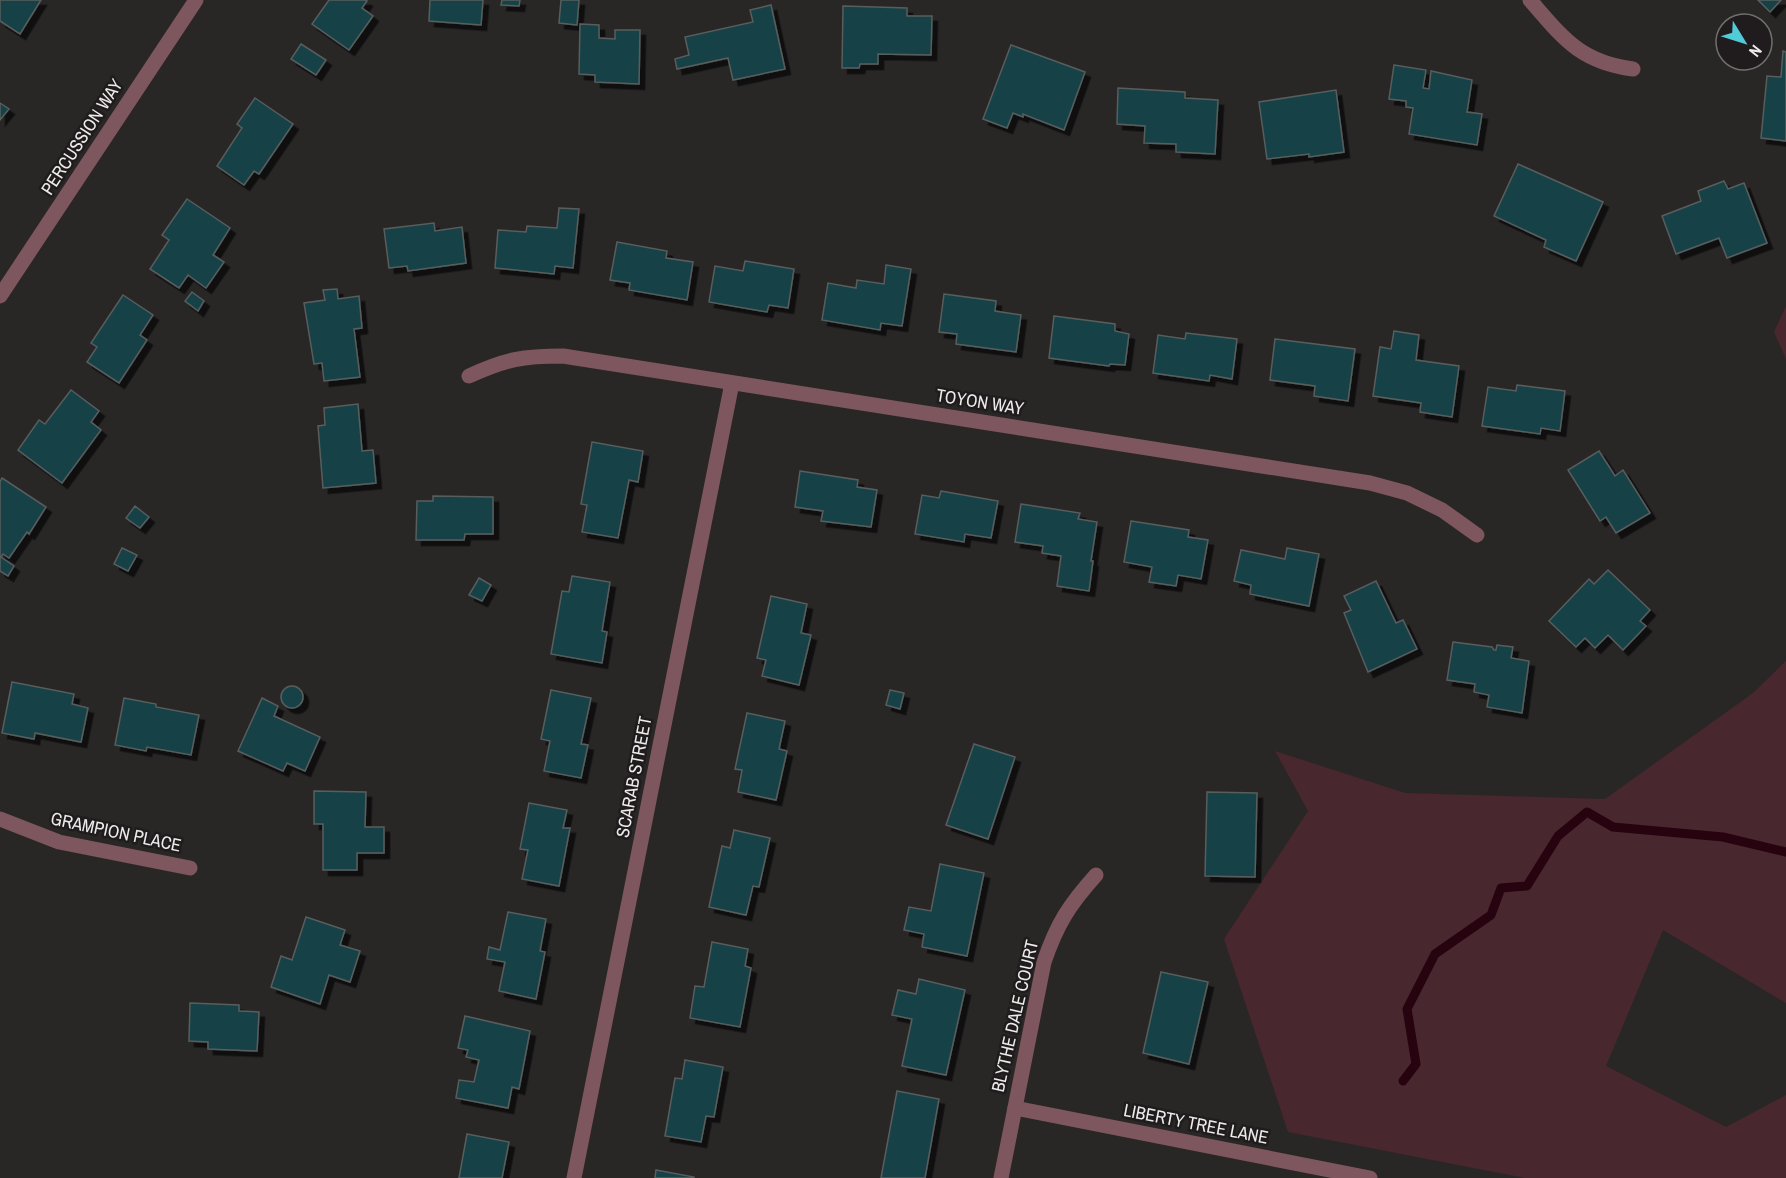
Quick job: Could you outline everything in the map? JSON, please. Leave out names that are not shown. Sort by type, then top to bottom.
[{"type":"street","name":"PERCUSSION WAY","points":[[0,296],[196,0]]},
{"type":"street","points":[[1530,0],[1565,40],[1587,56],[1615,66],[1633,69]]},
{"type":"street","name":"TOYON WAY","points":[[469,376],[499,363],[529,356],[563,356],[1370,483],[1407,493],[1442,510],[1477,535]]},
{"type":"street","name":"SCARAB STREET","points":[[574,1178],[732,383]]},
{"type":"street","name":"GRAMPION PLACE","points":[[0,819],[59,842],[190,868]]},
{"type":"street","name":"BLYTHE DALE COURT","points":[[1001,1178],[1044,962],[1050,944],[1073,901],[1096,875]]},
{"type":"street","name":"LIBERTY TREE LANE","points":[[1015,1108],[1370,1178]]},
{"type":"shaded area","points":[[1786,306],[1786,359],[1774,332]]},
{"type":"shaded area","points":[[1786,661],[1786,1003],[1663,930],[1606,1066],[1726,1127],[1786,1095],[1786,1178],[1525,1178],[1288,1132],[1224,939],[1308,811],[1275,751],[1405,793],[1605,799],[1753,693]]},
{"type":"building","points":[[0,0],[41,0],[20,34],[0,21]]},
{"type":"building","points":[[329,0],[365,0],[367,1],[362,8],[373,16],[349,50],[312,24]]},
{"type":"building","points":[[430,0],[483,0],[481,25],[429,21]]},
{"type":"building","points":[[502,0],[520,0],[519,6],[501,5]]},
{"type":"building","points":[[561,0],[579,0],[577,25],[559,23]]},
{"type":"building","points":[[1758,0],[1781,0],[1770,12]]},
{"type":"building","points":[[771,5],[785,69],[733,80],[728,58],[677,69],[675,59],[689,55],[685,37],[753,22],[750,10]]},
{"type":"building","points":[[843,6],[907,8],[907,16],[932,16],[931,55],[878,54],[878,64],[860,64],[859,68],[842,68]]},
{"type":"building","points":[[580,24],[599,25],[599,38],[615,39],[615,30],[640,30],[639,84],[595,82],[595,75],[579,74]]},
{"type":"building","points":[[301,44],[326,60],[316,75],[291,59]]},
{"type":"building","points":[[1011,45],[1085,72],[1064,130],[1023,114],[1023,117],[1013,113],[1007,128],[983,119]]},
{"type":"building","points":[[1783,51],[1786,52],[1786,141],[1761,138],[1767,76],[1781,77]]},
{"type":"building","points":[[1394,65],[1426,70],[1423,88],[1429,89],[1431,71],[1472,80],[1467,112],[1482,114],[1477,145],[1409,134],[1413,108],[1406,107],[1406,101],[1389,99]]},
{"type":"building","points":[[1118,88],[1185,92],[1185,98],[1218,100],[1215,154],[1176,152],[1176,144],[1144,143],[1145,126],[1117,124]]},
{"type":"building","points":[[1336,90],[1344,152],[1309,157],[1309,154],[1267,159],[1259,102]]},
{"type":"building","points":[[255,98],[293,124],[259,174],[254,171],[244,185],[217,166],[242,128],[237,124]]},
{"type":"building","points":[[0,103],[9,109],[0,120]]},
{"type":"building","points":[[1518,164],[1603,202],[1576,261],[1544,247],[1546,240],[1494,216]]},
{"type":"building","points":[[1724,181],[1728,189],[1744,183],[1767,243],[1727,258],[1719,238],[1676,254],[1662,216],[1701,201],[1698,191]]},
{"type":"building","points":[[187,199],[230,228],[213,255],[224,262],[206,288],[188,275],[179,288],[150,269],[169,240],[162,235]]},
{"type":"building","points":[[559,208],[579,209],[573,268],[555,266],[554,274],[495,268],[498,230],[526,232],[527,226],[557,228]]},
{"type":"building","points":[[434,223],[435,231],[462,227],[466,263],[408,271],[407,266],[389,268],[384,229]]},
{"type":"building","points":[[617,242],[667,251],[666,258],[693,262],[687,300],[629,290],[630,283],[610,280]]},
{"type":"building","points":[[745,261],[794,269],[788,308],[769,305],[767,312],[709,302],[715,266],[743,271]]},
{"type":"building","points":[[886,265],[911,269],[902,326],[881,323],[880,330],[822,320],[828,283],[856,288],[857,280],[884,284]]},
{"type":"building","points":[[337,289],[338,299],[359,296],[362,328],[354,329],[360,377],[324,381],[322,363],[314,364],[304,303],[325,300],[323,290]]},
{"type":"building","points":[[192,292],[204,301],[198,311],[185,301]]},
{"type":"building","points":[[944,294],[996,301],[995,311],[1021,315],[1016,352],[956,344],[957,334],[939,332]]},
{"type":"building","points":[[123,295],[153,315],[140,335],[147,340],[119,383],[87,362],[97,347],[91,343]]},
{"type":"building","points":[[1054,316],[1115,324],[1115,331],[1129,334],[1125,365],[1110,364],[1109,366],[1049,358]]},
{"type":"building","points":[[1394,331],[1419,335],[1416,360],[1459,366],[1452,417],[1420,412],[1421,403],[1373,396],[1380,347],[1391,349]]},
{"type":"building","points":[[1186,333],[1237,339],[1232,379],[1210,375],[1209,381],[1153,373],[1158,335],[1185,339]]},
{"type":"building","points":[[1275,339],[1355,349],[1348,401],[1314,396],[1315,386],[1270,380]]},
{"type":"building","points":[[1517,385],[1565,391],[1560,431],[1541,428],[1540,434],[1482,426],[1488,387],[1516,391]]},
{"type":"building","points":[[71,390],[99,411],[91,422],[101,430],[62,483],[18,450],[39,420],[45,424]]},
{"type":"building","points":[[358,404],[362,451],[373,450],[376,483],[323,488],[318,426],[325,425],[324,408]]},
{"type":"building","points":[[592,442],[643,451],[638,482],[629,480],[618,538],[582,532],[587,505],[581,504]]},
{"type":"building","points":[[1599,451],[1615,476],[1623,470],[1650,513],[1616,533],[1606,517],[1600,521],[1568,470]]},
{"type":"building","points":[[800,471],[858,480],[857,487],[877,490],[871,527],[821,521],[823,511],[795,507]]},
{"type":"building","points":[[2,478],[46,507],[29,534],[27,532],[9,558],[3,554],[1,557],[14,566],[8,576],[0,571],[0,482]]},
{"type":"building","points":[[941,491],[998,501],[991,538],[965,534],[964,542],[915,534],[922,495],[939,498]]},
{"type":"building","points":[[433,496],[493,497],[493,534],[465,534],[464,540],[416,540],[417,501],[433,501]]},
{"type":"building","points":[[1021,504],[1080,513],[1078,519],[1097,522],[1089,591],[1057,586],[1061,556],[1042,553],[1043,546],[1015,542]]},
{"type":"building","points":[[135,506],[149,517],[140,528],[126,518]]},
{"type":"building","points":[[1131,521],[1189,530],[1188,537],[1208,540],[1201,579],[1178,575],[1176,586],[1149,582],[1152,567],[1124,562]]},
{"type":"building","points":[[122,548],[137,555],[128,571],[114,564]]},
{"type":"building","points":[[1287,548],[1319,554],[1309,606],[1250,594],[1251,585],[1234,581],[1241,550],[1285,559]]},
{"type":"building","points":[[1608,570],[1650,610],[1640,621],[1646,626],[1623,650],[1608,635],[1595,648],[1585,638],[1576,647],[1549,621],[1589,579],[1594,584]]},
{"type":"building","points":[[572,576],[610,582],[602,631],[607,632],[602,663],[551,654],[562,591],[569,592]]},
{"type":"building","points":[[479,578],[491,585],[482,601],[469,595]]},
{"type":"building","points":[[1376,581],[1396,623],[1403,620],[1417,649],[1368,672],[1344,613],[1351,610],[1344,596]]},
{"type":"building","points":[[771,596],[807,604],[801,633],[811,635],[799,685],[762,676],[766,660],[757,658]]},
{"type":"building","points":[[1453,642],[1492,647],[1494,650],[1497,645],[1513,647],[1511,658],[1529,661],[1522,713],[1487,707],[1489,695],[1474,692],[1475,684],[1447,680]]},
{"type":"building","points":[[12,682],[74,694],[72,704],[88,708],[81,742],[35,733],[34,739],[2,733]]},
{"type":"building","points":[[292,686],[300,689],[303,697],[300,705],[292,708],[284,705],[281,697],[284,689]]},
{"type":"building","points":[[551,690],[591,698],[581,744],[588,745],[581,778],[544,771],[550,741],[541,739]]},
{"type":"building","points":[[890,690],[904,693],[900,709],[886,705]]},
{"type":"building","points":[[124,698],[199,715],[191,755],[147,747],[146,751],[115,745]]},
{"type":"building","points":[[262,698],[278,706],[274,716],[320,737],[305,771],[287,763],[283,771],[238,751]]},
{"type":"building","points":[[747,713],[785,721],[779,749],[787,751],[776,800],[738,792],[742,770],[735,769]]},
{"type":"building","points":[[974,744],[1015,757],[988,839],[946,825]]},
{"type":"building","points":[[314,791],[366,792],[365,827],[384,827],[384,853],[357,853],[357,870],[323,870],[323,824],[314,824]]},
{"type":"building","points":[[1207,792],[1257,793],[1255,877],[1205,876]]},
{"type":"building","points":[[529,803],[567,810],[563,828],[570,828],[559,886],[522,879],[528,850],[520,849]]},
{"type":"building","points":[[734,830],[770,838],[759,887],[753,886],[746,915],[709,907],[722,846],[730,848]]},
{"type":"building","points":[[940,864],[984,873],[967,956],[922,947],[924,934],[904,930],[909,907],[931,911]]},
{"type":"building","points":[[508,912],[546,919],[540,951],[545,952],[536,999],[499,991],[505,962],[487,959],[489,947],[500,950]]},
{"type":"building","points":[[306,917],[345,930],[340,945],[360,951],[350,982],[329,975],[320,1004],[271,987],[281,956],[292,960]]},
{"type":"building","points":[[712,942],[748,949],[745,966],[751,968],[740,1027],[690,1018],[695,986],[704,987]]},
{"type":"building","points":[[1161,972],[1208,982],[1189,1064],[1143,1053]]},
{"type":"building","points":[[919,979],[965,990],[946,1075],[902,1066],[912,1019],[892,1015],[898,990],[916,994]]},
{"type":"building","points":[[190,1003],[239,1005],[239,1011],[259,1012],[257,1051],[208,1049],[208,1042],[189,1041]]},
{"type":"building","points":[[465,1016],[530,1031],[519,1089],[512,1087],[508,1108],[456,1098],[459,1080],[474,1082],[479,1060],[466,1057],[468,1050],[458,1048]]},
{"type":"building","points":[[685,1060],[723,1067],[714,1117],[706,1116],[701,1142],[665,1136],[675,1078],[682,1079]]},
{"type":"building","points":[[897,1091],[939,1099],[925,1178],[881,1178]]},
{"type":"building","points":[[467,1134],[509,1142],[502,1178],[459,1178]]},
{"type":"building","points":[[656,1170],[694,1177],[694,1178],[655,1178]]},
{"type":"waterway","points":[[1403,1081],[1416,1064],[1407,1009],[1435,954],[1491,915],[1501,888],[1527,886],[1558,836],[1587,812],[1613,827],[1723,837],[1786,852]]}]
